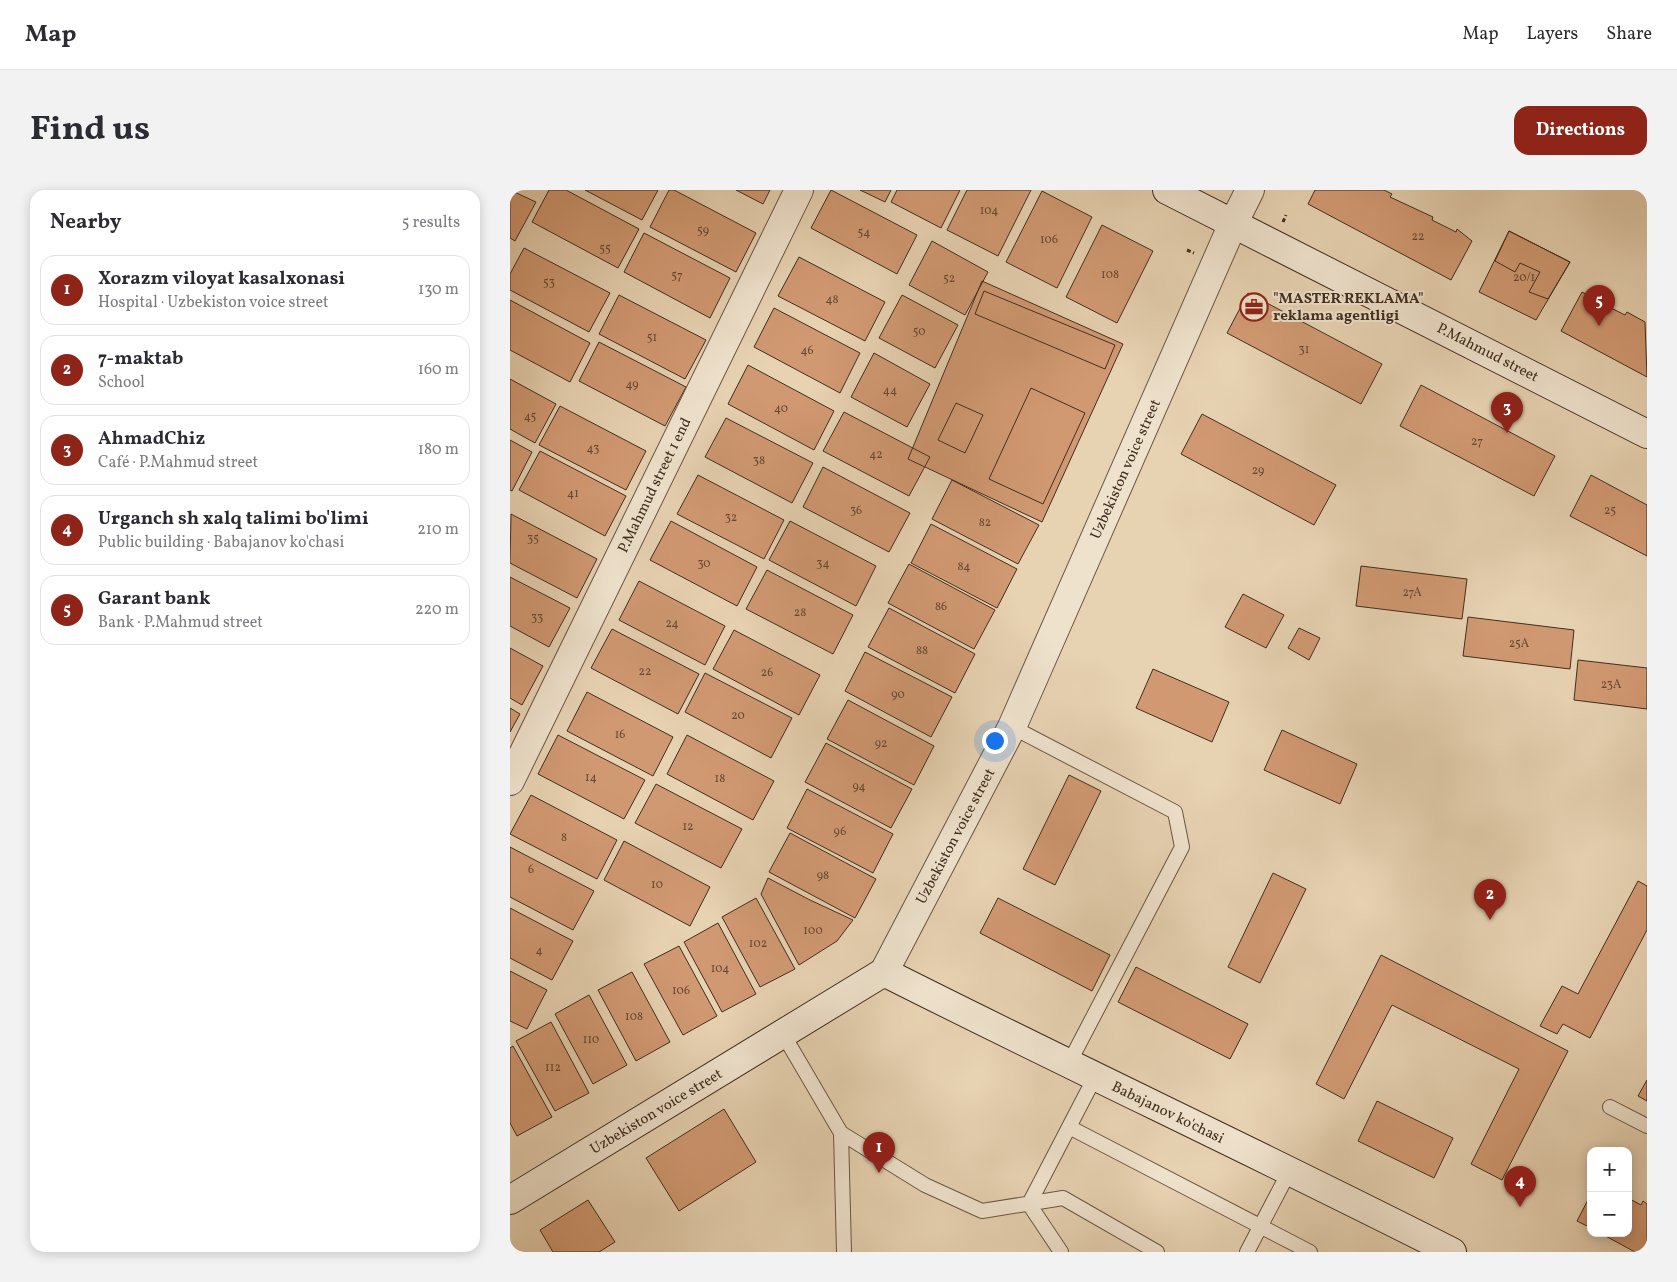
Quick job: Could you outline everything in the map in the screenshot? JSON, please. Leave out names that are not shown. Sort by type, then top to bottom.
[{"type":"street","name":"P.Mahmud street 1 end","points":[[510,781],[799,190]]},
{"type":"street","name":"P.Mahmud street","points":[[1167,190],[1647,434]]},
{"type":"street","name":"Uzbekiston voice street","points":[[510,1200],[884,972],[1012,727],[1250,190]]},
{"type":"street","name":"Babajanov ko'chasi","points":[[884,972],[1068,1065],[1290,1170],[1452,1252]]},
{"type":"lane","points":[[1012,727],[1175,812],[1182,846],[1068,1065]]},
{"type":"lane","points":[[783,1034],[841,1133],[925,1185],[982,1211],[1063,1198],[1157,1252]]},
{"type":"lane","points":[[1029,1204],[1094,1077]]},
{"type":"lane","points":[[1610,1107],[1647,1126]]},
{"type":"lane","points":[[1069,1127],[1310,1252]]},
{"type":"lane","points":[[841,1133],[844,1252]]},
{"type":"lane","points":[[1247,1252],[1290,1170]]},
{"type":"lane","points":[[1029,1204],[1061,1252]]},
{"type":"building","points":[[510,190],[536,202],[515,241],[510,238]]},
{"type":"building","points":[[549,190],[566,190],[639,229],[618,268],[532,222]]},
{"type":"building","points":[[585,190],[658,190],[642,220]]},
{"type":"building","points":[[669,190],[674,190],[756,233],[736,272],[650,227]]},
{"type":"building","points":[[736,190],[770,190],[763,204]]},
{"type":"building","points":[[831,190],[917,235],[897,274],[811,228]]},
{"type":"building","points":[[860,190],[891,190],[885,202]]},
{"type":"building","points":[[897,190],[960,190],[941,228],[891,202]]},
{"type":"building","points":[[967,190],[1031,190],[998,256],[947,230]]},
{"type":"building","points":[[1315,190],[1384,190],[1392,194],[1390,197],[1433,217],[1432,220],[1456,232],[1457,229],[1472,241],[1451,280],[1308,204]]},
{"type":"building","points":[[1042,191],[1092,217],[1057,288],[1006,262]]},
{"type":"building","points":[[1102,225],[1153,251],[1117,323],[1066,297]]},
{"type":"building","points":[[1509,231],[1570,262],[1536,320],[1479,292]]},
{"type":"building","points":[[1509,231],[1570,262],[1548,299],[1529,292],[1540,272],[1520,263],[1515,272],[1495,261]]},
{"type":"building","points":[[644,233],[730,278],[710,318],[624,272]]},
{"type":"building","points":[[932,241],[988,272],[965,315],[909,285]]},
{"type":"building","points":[[524,248],[610,293],[589,332],[510,290],[510,274]]},
{"type":"building","points":[[799,257],[885,302],[865,341],[778,296]]},
{"type":"building","points":[[982,281],[1123,344],[1042,522],[908,459]]},
{"type":"building","points":[[984,291],[1115,345],[1105,369],[975,314]]},
{"type":"building","points":[[1582,292],[1593,298],[1594,295],[1605,300],[1603,304],[1625,315],[1627,312],[1645,322],[1647,377],[1561,331]]},
{"type":"building","points":[[1248,293],[1382,364],[1361,404],[1227,333]]},
{"type":"building","points":[[619,295],[706,340],[685,379],[599,334]]},
{"type":"building","points":[[902,295],[958,325],[935,368],[879,338]]},
{"type":"building","points":[[510,300],[590,343],[570,382],[510,350]]},
{"type":"building","points":[[774,308],[860,353],[840,393],[754,347]]},
{"type":"building","points":[[599,342],[686,387],[665,426],[579,381]]},
{"type":"building","points":[[874,353],[930,384],[907,427],[851,397]]},
{"type":"building","points":[[748,365],[834,411],[814,450],[728,404]]},
{"type":"building","points":[[510,379],[556,404],[535,443],[510,429]]},
{"type":"building","points":[[1421,385],[1555,456],[1534,496],[1400,426]]},
{"type":"building","points":[[1031,388],[1085,413],[1043,504],[989,479]]},
{"type":"building","points":[[956,403],[983,415],[965,453],[938,440]]},
{"type":"building","points":[[560,406],[646,451],[626,490],[539,445]]},
{"type":"building","points":[[844,412],[930,457],[909,496],[823,451]]},
{"type":"building","points":[[1202,414],[1336,485],[1314,525],[1181,454]]},
{"type":"building","points":[[726,418],[813,463],[792,503],[705,457]]},
{"type":"building","points":[[510,440],[532,452],[512,491],[510,490]]},
{"type":"building","points":[[540,451],[626,496],[605,536],[519,490]]},
{"type":"building","points":[[823,467],[910,513],[889,552],[803,507]]},
{"type":"building","points":[[698,475],[784,520],[764,559],[677,514]]},
{"type":"building","points":[[1591,475],[1647,505],[1647,556],[1570,516]]},
{"type":"building","points":[[952,480],[1039,525],[1018,564],[932,519]]},
{"type":"building","points":[[511,514],[597,559],[577,598],[510,563]]},
{"type":"building","points":[[671,521],[757,567],[737,606],[650,560]]},
{"type":"building","points":[[790,521],[876,566],[856,606],[769,560]]},
{"type":"building","points":[[931,524],[1017,569],[997,608],[911,563]]},
{"type":"building","points":[[909,564],[995,610],[974,649],[888,603]]},
{"type":"building","points":[[1361,566],[1467,579],[1462,619],[1356,606]]},
{"type":"building","points":[[767,570],[853,615],[833,654],[746,609]]},
{"type":"building","points":[[510,577],[570,608],[549,647],[510,626]]},
{"type":"building","points":[[639,581],[725,626],[705,665],[619,620]]},
{"type":"building","points":[[1243,594],[1284,615],[1266,648],[1225,627]]},
{"type":"building","points":[[889,608],[975,654],[955,693],[868,647]]},
{"type":"building","points":[[1468,617],[1574,630],[1570,669],[1463,656]]},
{"type":"building","points":[[1299,628],[1320,638],[1309,660],[1288,648]]},
{"type":"building","points":[[612,629],[699,674],[678,714],[591,668]]},
{"type":"building","points":[[734,630],[820,675],[799,715],[713,669]]},
{"type":"building","points":[[510,648],[543,666],[522,705],[510,698]]},
{"type":"building","points":[[865,652],[952,697],[931,737],[845,691]]},
{"type":"building","points":[[1578,660],[1647,668],[1647,709],[1574,700]]},
{"type":"building","points":[[1153,669],[1229,702],[1212,742],[1136,708]]},
{"type":"building","points":[[705,673],[792,718],[771,758],[685,712]]},
{"type":"building","points":[[587,692],[673,737],[653,776],[567,731]]},
{"type":"building","points":[[848,700],[934,746],[914,785],[827,739]]},
{"type":"building","points":[[510,708],[520,714],[510,732]]},
{"type":"building","points":[[1282,730],[1357,764],[1340,804],[1264,770]]},
{"type":"building","points":[[558,735],[645,780],[624,819],[538,774]]},
{"type":"building","points":[[687,735],[774,781],[753,820],[667,774]]},
{"type":"building","points":[[826,743],[912,789],[891,828],[805,782]]},
{"type":"building","points":[[1069,775],[1101,791],[1055,885],[1023,869]]},
{"type":"building","points":[[656,784],[742,829],[721,868],[635,823]]},
{"type":"building","points":[[807,789],[893,834],[873,873],[787,828]]},
{"type":"building","points":[[531,795],[617,840],[597,879],[510,834]]},
{"type":"building","points":[[790,833],[876,879],[855,918],[769,872]]},
{"type":"building","points":[[624,841],[710,887],[690,926],[604,880]]},
{"type":"building","points":[[510,847],[594,891],[573,930],[510,897]]},
{"type":"building","points":[[1273,873],[1306,889],[1260,983],[1228,967]]},
{"type":"building","points":[[768,878],[853,920],[837,941],[799,965],[761,894]]},
{"type":"building","points":[[1638,881],[1647,886],[1647,930],[1590,1038],[1563,1024],[1557,1034],[1540,1026],[1562,986],[1578,994]]},
{"type":"building","points":[[756,898],[795,969],[760,987],[722,917]]},
{"type":"building","points":[[998,898],[1110,955],[1092,991],[980,933]]},
{"type":"building","points":[[510,908],[573,941],[552,980],[510,958]]},
{"type":"building","points":[[718,923],[756,994],[722,1012],[684,942]]},
{"type":"building","points":[[679,946],[717,1016],[683,1035],[644,964]]},
{"type":"building","points":[[1381,955],[1568,1051],[1502,1180],[1471,1164],[1519,1069],[1392,1005],[1344,1099],[1316,1084]]},
{"type":"building","points":[[1136,967],[1248,1024],[1230,1059],[1118,1002]]},
{"type":"building","points":[[510,971],[547,990],[527,1029],[510,1021]]},
{"type":"building","points":[[632,972],[670,1042],[636,1061],[598,990]]},
{"type":"building","points":[[589,995],[627,1065],[593,1084],[555,1014]]},
{"type":"building","points":[[551,1022],[589,1093],[555,1111],[516,1041]]},
{"type":"building","points":[[513,1046],[552,1117],[517,1136],[510,1123],[510,1048]]},
{"type":"building","points":[[1647,1080],[1647,1101],[1638,1096]]},
{"type":"building","points":[[1377,1101],[1453,1138],[1434,1178],[1358,1141]]},
{"type":"building","points":[[724,1109],[756,1162],[679,1211],[646,1158]]},
{"type":"building","points":[[588,1200],[615,1242],[599,1252],[553,1252],[540,1230]]},
{"type":"building","points":[[1632,1200],[1641,1205],[1643,1201],[1647,1204],[1647,1252],[1635,1252],[1607,1237],[1632,1237]]},
{"type":"building","points":[[1587,1202],[1587,1226],[1577,1221]]},
{"type":"place","name":"\"MASTER REKLAMA\" reklama agentligi","points":[[1254,307]]},
{"type":"place","name":"Garant bank","points":[[1599,326]]},
{"type":"place","name":"AhmadChiz","points":[[1507,433]]},
{"type":"place","name":"7-maktab","points":[[1490,920]]},
{"type":"place","name":"Xorazm viloyat kasalxonasi","points":[[879,1173]]},
{"type":"place","name":"Urganch sh xalq talimi bo'limi","points":[[1520,1207]]}]
